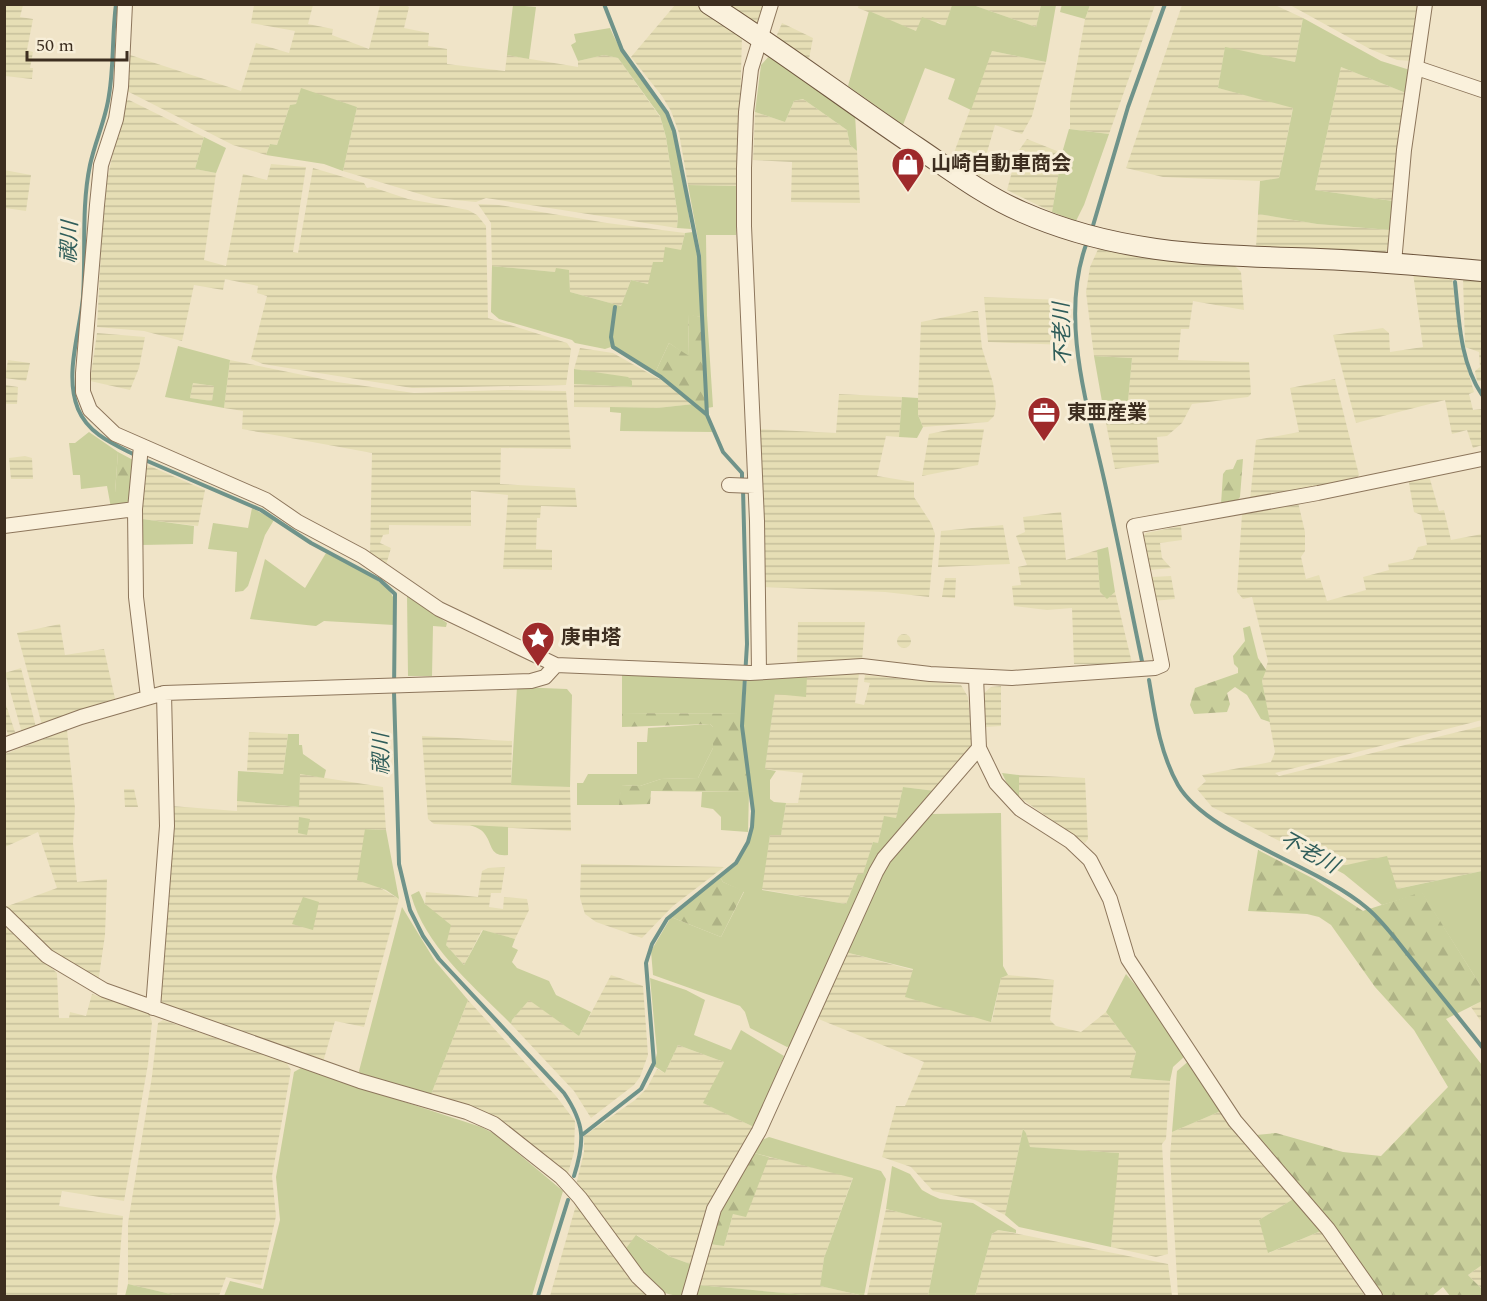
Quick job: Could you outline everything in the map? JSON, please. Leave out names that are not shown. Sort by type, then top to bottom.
[{"type":"street","points":[[125,4],[121,87],[116,119],[101,165],[97,205],[83,392],[90,410],[116,434],[266,500],[298,522],[362,556],[439,609],[556,665],[733,672],[862,666],[976,677],[1139,670],[1162,665],[1134,526],[1318,493],[1482,459]]},
{"type":"street","points":[[709,4],[970,184],[1021,212],[1098,240],[1186,254],[1394,263],[1482,271]]},
{"type":"street","points":[[755,672],[744,179],[747,101],[751,69],[771,4]]},
{"type":"street","points":[[1394,263],[1402,162],[1425,4]]},
{"type":"street","points":[[1417,68],[1482,90]]},
{"type":"street","points":[[141,446],[135,509],[136,597],[148,697]]},
{"type":"street","points":[[729,485],[751,486]]},
{"type":"street","points":[[4,526],[135,509]]},
{"type":"street","points":[[4,745],[81,717],[164,693],[397,683],[531,681],[544,676],[556,665]]},
{"type":"street","points":[[976,677],[979,748],[996,783],[1020,809],[1070,841],[1090,860],[1110,899],[1128,959],[1235,1121],[1328,1229],[1375,1296]]},
{"type":"street","points":[[153,1008],[167,826],[164,693]]},
{"type":"street","points":[[689,1296],[714,1209],[759,1131],[876,872],[884,858],[979,748]]},
{"type":"street","points":[[4,914],[47,956],[104,990],[360,1081],[467,1112],[494,1124],[561,1177],[580,1198],[638,1277],[658,1296]]},
{"type":"shaded area","points":[[404,4],[409,7],[404,28],[429,33],[428,46],[447,49],[447,64],[505,71],[507,55],[578,67],[578,61],[604,55],[618,58],[660,117],[666,137],[678,217],[677,228],[486,198],[476,202],[433,198],[343,171],[357,107],[301,89],[296,104],[290,105],[277,145],[270,144],[266,155],[233,145],[127,91],[127,54],[241,91],[256,43],[289,53],[295,31],[251,23],[254,5],[313,5],[308,24],[333,29],[332,35],[369,49],[380,5]]},
{"type":"shaded area","points":[[859,4],[952,5],[945,27],[938,22],[916,31],[858,8]]},
{"type":"shaded area","points":[[4,5],[23,5],[20,17],[33,19],[27,50],[33,52],[30,68],[33,68],[32,79],[5,76]]},
{"type":"shaded area","points":[[675,5],[696,5],[742,36],[738,186],[688,185],[679,133],[671,111],[631,57]]},
{"type":"shaded area","points":[[730,5],[766,5],[761,21],[756,23]]},
{"type":"shaded area","points":[[973,5],[1041,5],[1036,27]]},
{"type":"shaded area","points":[[1090,5],[1155,5],[1109,134],[1070,129],[1070,103],[1085,19]]},
{"type":"shaded area","points":[[1182,5],[1275,5],[1303,18],[1295,62],[1225,48],[1218,88],[1293,107],[1279,178],[1260,181],[1163,177],[1126,168]]},
{"type":"shaded area","points":[[1290,5],[1419,5],[1411,61],[1397,60],[1370,49]]},
{"type":"shaded area","points":[[782,23],[813,38],[809,59],[776,37]]},
{"type":"shaded area","points":[[992,51],[1046,62],[1032,116],[1022,134],[995,125],[980,176],[952,158]]},
{"type":"shaded area","points":[[1341,67],[1406,93],[1393,201],[1315,190]]},
{"type":"shaded area","points":[[803,99],[847,130],[850,145],[857,151],[860,203],[791,202],[792,162],[753,160],[755,112],[785,122],[794,101]]},
{"type":"shaded area","points":[[129,100],[204,137],[195,169],[216,173],[204,260],[226,266],[243,174],[267,180],[271,164],[306,167],[293,252],[298,253],[313,168],[364,183],[367,188],[372,187],[408,199],[468,210],[477,215],[486,226],[488,318],[567,343],[571,349],[566,385],[412,388],[263,364],[251,359],[267,296],[257,293],[258,286],[225,279],[223,290],[194,285],[182,341],[144,331],[97,327],[104,193],[125,101]]},
{"type":"shaded area","points":[[1027,139],[1062,153],[1052,212],[1007,190],[1017,153]]},
{"type":"shaded area","points":[[4,170],[31,175],[26,211],[5,208]]},
{"type":"shaded area","points":[[478,204],[499,205],[685,233],[681,250],[663,262],[648,284],[631,280],[621,306],[570,292],[569,270],[555,272],[492,266],[491,223]]},
{"type":"shaded area","points":[[1258,214],[1317,224],[1390,230],[1389,248],[1384,253],[1256,247]]},
{"type":"shaded area","points":[[1099,247],[1165,260],[1234,265],[1241,272],[1244,310],[1193,301],[1189,329],[1181,329],[1178,360],[1249,362],[1251,394],[1248,397],[1192,404],[1182,423],[1167,436],[1157,437],[1159,463],[1115,469],[1104,413],[1127,411],[1132,358],[1094,356],[1086,292],[1090,267]]},
{"type":"shaded area","points":[[1413,273],[1452,276],[1460,343],[1474,392],[1469,394],[1473,410],[1482,409],[1482,445],[1473,448],[1467,430],[1452,434],[1445,400],[1356,423],[1333,335],[1383,328],[1389,333],[1390,352],[1423,347]]},
{"type":"shaded area","points":[[1463,277],[1482,278],[1482,381],[1477,381],[1475,371],[1480,367],[1479,352],[1465,347]]},
{"type":"shaded area","points":[[984,297],[1062,300],[1065,345],[988,342]]},
{"type":"shaded area","points":[[978,311],[982,348],[993,383],[996,404],[994,416],[988,422],[923,427],[918,415],[921,322]]},
{"type":"shaded area","points":[[97,333],[145,337],[139,368],[130,390],[90,381]]},
{"type":"shaded area","points":[[580,348],[613,353],[659,379],[661,377],[694,404],[657,408],[574,407],[574,384],[632,387],[595,373],[574,369]]},
{"type":"shaded area","points":[[8,360],[30,363],[26,381],[5,378]]},
{"type":"shaded area","points":[[230,360],[337,382],[414,393],[503,390],[566,391],[571,449],[501,448],[500,484],[575,488],[577,507],[541,506],[540,518],[537,518],[536,549],[552,550],[552,570],[503,569],[508,495],[471,491],[471,526],[389,525],[389,534],[383,535],[380,543],[391,548],[386,565],[370,555],[372,453],[242,429],[243,411],[224,408]]},
{"type":"shaded area","points":[[1335,379],[1359,475],[1356,479],[1250,500],[1256,440],[1299,432],[1290,388]]},
{"type":"shaded area","points":[[193,383],[214,386],[212,401],[190,398]]},
{"type":"shaded area","points":[[5,385],[18,387],[17,404],[5,404]]},
{"type":"shaded area","points":[[839,394],[902,397],[899,437],[886,436],[877,476],[914,482],[914,497],[931,523],[935,534],[929,597],[885,592],[763,587],[757,429],[836,433]]},
{"type":"shaded area","points":[[953,429],[984,429],[978,465],[922,476],[929,434]]},
{"type":"shaded area","points":[[25,456],[32,458],[33,479],[11,479],[9,458]]},
{"type":"shaded area","points":[[145,464],[205,490],[198,526],[142,519]]},
{"type":"shaded area","points":[[1428,472],[1439,511],[1444,510],[1451,540],[1482,534],[1482,720],[1275,773],[1279,776],[1482,726],[1482,871],[1396,889],[1342,866],[1333,868],[1212,807],[1197,789],[1206,781],[1202,775],[1271,762],[1275,752],[1262,681],[1268,661],[1252,597],[1243,599],[1237,592],[1242,514],[1298,502],[1305,532],[1305,551],[1301,557],[1306,579],[1319,575],[1327,601],[1366,590],[1363,577],[1389,570],[1388,564],[1413,559],[1418,547],[1427,545],[1421,515],[1414,512],[1408,477]]},
{"type":"shaded area","points":[[1061,512],[1066,560],[1097,550],[1100,592],[1107,598],[1115,592],[1132,663],[1128,665],[1074,664],[1072,608],[1047,610],[1014,606],[1012,586],[1021,585],[1018,567],[1027,565],[1016,536],[1025,532],[1023,517]]},
{"type":"shaded area","points":[[1003,525],[1010,564],[938,567],[941,531]]},
{"type":"shaded area","points":[[1181,526],[1182,540],[1160,543],[1162,558],[1171,568],[1150,570],[1147,568],[1142,537],[1146,533]]},
{"type":"shaded area","points":[[1171,576],[1175,599],[1153,601],[1149,581],[1152,577]]},
{"type":"shaded area","points":[[945,578],[956,578],[955,598],[942,597]]},
{"type":"shaded area","points":[[798,622],[865,622],[862,661],[797,663]]},
{"type":"shaded area","points":[[60,624],[65,655],[104,649],[116,703],[42,725],[17,633]]},
{"type":"shaded area","points":[[904,634],[909,636],[911,641],[909,646],[904,648],[899,646],[897,641],[899,636]]},
{"type":"shaded area","points":[[21,668],[36,727],[22,733],[5,673]]},
{"type":"shaded area","points":[[859,674],[855,703],[864,705],[870,683],[864,682],[865,675],[961,685],[968,697],[972,739],[970,750],[935,791],[903,787],[896,818],[884,817],[878,843],[873,842],[863,875],[858,874],[846,904],[761,889],[770,835],[781,835],[786,803],[798,803],[803,773],[765,769],[775,694],[807,676]]},
{"type":"shaded area","points":[[1001,686],[1001,726],[986,727],[983,694],[991,687]]},
{"type":"shaded area","points":[[4,699],[16,735],[9,738],[5,725]]},
{"type":"shaded area","points":[[67,730],[75,808],[73,843],[77,882],[107,879],[105,935],[98,983],[41,944],[5,907],[57,888],[38,832],[5,847],[5,754]]},
{"type":"shaded area","points":[[249,732],[288,734],[283,774],[247,771]]},
{"type":"shaded area","points":[[422,736],[512,741],[511,784],[570,787],[571,831],[434,824],[428,819]]},
{"type":"shaded area","points":[[300,774],[383,787],[386,830],[365,829],[377,886],[399,899],[364,1027],[335,1021],[323,1062],[164,1007],[161,1000],[171,806],[237,811],[237,801],[298,807]]},
{"type":"shaded area","points":[[1019,775],[1085,778],[1088,839],[1085,843],[1019,797]]},
{"type":"shaded area","points":[[124,789],[134,789],[138,807],[125,807]]},
{"type":"shaded area","points":[[581,864],[724,867],[673,906],[642,938],[596,922],[585,914],[580,898]]},
{"type":"shaded area","points":[[505,867],[501,893],[491,893],[489,907],[503,909],[504,897],[527,899],[529,910],[515,939],[482,930],[464,965],[446,945],[448,922],[438,917],[425,904],[426,892],[478,897],[482,871],[488,868]]},
{"type":"shaded area","points":[[4,922],[57,973],[59,1018],[69,1018],[70,1012],[86,1016],[92,994],[149,1013],[152,1022],[148,1064],[124,1201],[62,1191],[59,1206],[123,1216],[117,1296],[5,1296]]},
{"type":"shaded area","points":[[845,952],[913,970],[906,997],[992,1021],[1001,978],[1008,975],[1054,980],[1050,1020],[1056,1026],[1081,1032],[1106,1012],[1136,1052],[1131,1078],[1170,1081],[1166,1139],[1162,1144],[1168,1254],[1156,1257],[1111,1247],[1118,1153],[1029,1147],[1023,1129],[1005,1215],[975,1200],[933,1191],[911,1167],[882,1157],[896,1106],[905,1106],[924,1062],[816,1018]]},
{"type":"shaded area","points":[[611,975],[643,986],[648,1055],[640,1077],[634,1085],[591,1118],[574,1091],[511,1024],[529,999],[579,1036]]},
{"type":"shaded area","points":[[468,1000],[556,1096],[575,1121],[574,1152],[567,1177],[537,1151],[430,1097]]},
{"type":"shaded area","points":[[1482,1001],[1482,1023],[1471,1007]]},
{"type":"shaded area","points":[[163,1020],[286,1062],[291,1070],[272,1176],[276,1216],[261,1285],[226,1277],[219,1296],[179,1296],[128,1284],[128,1223],[152,1076],[158,1023]]},
{"type":"shaded area","points":[[678,1045],[724,1062],[704,1103],[754,1127],[733,1170],[705,1215],[693,1265],[671,1257],[637,1235],[624,1251],[576,1185],[584,1152],[584,1136],[635,1100],[647,1088],[657,1069],[665,1073]]},
{"type":"shaded area","points":[[1221,1111],[1237,1134],[1295,1198],[1259,1220],[1269,1253],[1321,1231],[1365,1296],[1178,1296],[1170,1156],[1172,1132]]},
{"type":"shaded area","points":[[769,1157],[853,1177],[824,1258],[820,1286],[864,1296],[817,1296],[698,1285],[709,1244],[724,1246],[733,1214]]},
{"type":"shaded area","points":[[576,1205],[635,1283],[649,1296],[550,1296]]},
{"type":"shaded area","points":[[886,1209],[942,1223],[928,1296],[867,1296]]},
{"type":"shaded area","points":[[998,1230],[1168,1264],[1172,1296],[975,1296],[992,1234]]},
{"type":"shaded area","points":[[1482,1265],[1482,1289],[1468,1275]]},
{"type":"green space","points":[[1062,4],[1090,5],[1085,19],[1060,12]]},
{"type":"green space","points":[[513,5],[536,7],[529,59],[507,55]]},
{"type":"green space","points":[[952,5],[973,5],[1036,27],[1041,5],[1056,5],[1046,62],[992,51],[971,110],[948,99],[955,79],[925,68],[903,125],[848,86],[869,11],[916,31],[922,17],[945,26]]},
{"type":"green space","points":[[1303,18],[1381,61],[1410,70],[1406,93],[1341,67],[1315,190],[1393,201],[1390,230],[1317,224],[1258,214],[1260,181],[1279,178],[1293,108],[1218,88],[1225,47],[1295,62]]},
{"type":"green space","points":[[610,28],[622,51],[658,101],[670,123],[682,169],[691,229],[677,228],[678,217],[666,137],[660,116],[618,58],[604,55],[578,61],[571,45],[576,42],[574,34]]},
{"type":"green space","points":[[770,55],[855,114],[857,151],[850,145],[847,130],[803,99],[794,101],[785,122],[755,112],[761,65]]},
{"type":"green space","points":[[301,88],[357,107],[343,171],[324,164],[266,155],[270,144],[277,145],[290,105],[296,104]]},
{"type":"green space","points":[[1069,129],[1109,134],[1084,205],[1076,221],[1052,212],[1062,153]]},
{"type":"green space","points":[[204,137],[226,148],[216,173],[195,169]]},
{"type":"green space","points":[[688,185],[738,186],[736,235],[706,235],[707,315],[713,407],[707,408],[701,256]]},
{"type":"green space","points":[[693,232],[698,260],[701,317],[688,315],[689,357],[669,343],[655,373],[620,353],[614,346],[605,349],[575,343],[572,340],[499,319],[491,312],[492,266],[555,272],[556,268],[569,270],[570,292],[621,306],[631,280],[648,284],[653,262],[663,262],[665,247],[681,250],[685,233]]},
{"type":"green space","points":[[688,314],[701,317],[706,414],[655,373],[669,343],[689,356]]},
{"type":"green space","points":[[178,346],[230,360],[224,408],[165,397]],"holes":[[[193,383],[214,386],[212,401],[190,398]]]},
{"type":"green space","points":[[1094,356],[1132,358],[1127,412],[1104,413]]},
{"type":"green space","points":[[574,369],[628,377],[632,381],[632,387],[574,384]]},
{"type":"green space","points":[[902,397],[918,398],[918,415],[923,427],[917,438],[899,437]]},
{"type":"green space","points":[[694,404],[706,414],[713,432],[620,431],[621,413],[610,412],[610,407],[657,408]]},
{"type":"green space","points":[[89,432],[118,452],[115,492],[131,493],[131,501],[127,506],[111,508],[107,486],[81,489],[80,475],[73,475],[69,443],[75,443]]},
{"type":"green space","points":[[118,452],[135,461],[131,493],[115,493]]},
{"type":"green space","points":[[1243,459],[1240,497],[1237,501],[1221,504],[1223,474],[1226,470],[1233,469],[1237,460]]},
{"type":"green space","points":[[252,508],[274,520],[265,535],[248,586],[243,591],[235,592],[237,552],[208,549],[213,523],[248,528]]},
{"type":"green space","points":[[142,519],[194,526],[193,544],[141,545]]},
{"type":"green space","points":[[1108,547],[1115,592],[1107,599],[1100,592],[1097,550]]},
{"type":"green space","points":[[326,553],[383,584],[393,597],[394,625],[324,621],[316,626],[250,619],[265,559],[305,588]]},
{"type":"green space","points":[[407,595],[447,623],[446,627],[433,626],[432,676],[408,676]]},
{"type":"green space","points":[[1250,626],[1258,658],[1266,670],[1262,681],[1270,722],[1261,719],[1247,695],[1235,687],[1227,693],[1230,704],[1227,712],[1194,714],[1190,705],[1195,688],[1238,673],[1233,656],[1245,641],[1243,628]]},
{"type":"green space","points":[[622,672],[743,680],[741,714],[622,713]]},
{"type":"green space","points":[[807,676],[806,697],[775,694],[765,769],[776,771],[770,780],[770,799],[774,802],[786,803],[781,835],[770,835],[762,890],[846,904],[858,874],[863,874],[873,842],[878,843],[884,816],[896,818],[903,787],[935,791],[906,829],[793,1045],[787,1047],[750,1028],[745,1012],[740,1006],[653,975],[651,951],[671,917],[721,937],[744,892],[723,882],[720,877],[737,860],[747,843],[752,825],[753,807],[744,720],[747,679]]},
{"type":"green space","points":[[517,687],[567,689],[572,695],[570,787],[511,785]]},
{"type":"green space","points":[[622,713],[741,714],[749,792],[651,791],[650,804],[619,805],[621,785],[640,786],[661,779],[698,778],[713,748],[713,727],[710,724],[622,727]]},
{"type":"green space","points":[[710,724],[713,727],[713,748],[698,778],[661,779],[640,786],[622,785],[619,805],[577,805],[577,783],[583,783],[588,774],[637,774],[637,742],[647,742],[648,728]]},
{"type":"green space","points":[[288,734],[299,734],[299,745],[302,745],[303,754],[326,770],[324,778],[300,774],[299,807],[237,801],[238,771],[283,774]]},
{"type":"green space","points":[[1002,773],[1019,775],[1019,797],[1009,788]]},
{"type":"green space","points":[[702,792],[749,792],[748,832],[721,830],[721,817],[713,809],[701,807]]},
{"type":"green space","points":[[1001,813],[1003,966],[1008,975],[1001,978],[991,1022],[905,997],[913,969],[845,952],[883,871],[930,814]]},
{"type":"green space","points":[[299,817],[310,819],[307,835],[298,833]]},
{"type":"green space","points":[[470,825],[508,827],[508,855],[494,852],[483,832]]},
{"type":"green space","points":[[365,829],[386,830],[399,899],[386,890],[357,880]]},
{"type":"green space","points":[[1258,850],[1314,879],[1363,911],[1422,892],[1482,988],[1482,1001],[1446,1019],[1482,1065],[1482,1265],[1468,1275],[1482,1289],[1482,1296],[1450,1296],[1443,1287],[1432,1296],[1384,1296],[1345,1243],[1256,1135],[1276,1133],[1343,1152],[1381,1156],[1448,1087],[1414,1030],[1375,987],[1331,925],[1319,917],[1307,914],[1248,911]]},
{"type":"green space","points":[[1387,856],[1397,889],[1482,871],[1482,988],[1422,893],[1382,905],[1344,874],[1333,868]]},
{"type":"green space","points":[[720,877],[723,882],[744,891],[721,937],[671,917]]},
{"type":"green space","points":[[419,891],[425,904],[451,925],[446,945],[464,965],[483,930],[515,939],[512,947],[518,950],[512,962],[517,968],[549,981],[556,995],[591,1012],[579,1036],[529,1000],[511,1024],[439,949],[418,914],[411,895]]},
{"type":"green space","points":[[303,897],[319,902],[313,930],[292,924]]},
{"type":"green space","points":[[402,907],[435,961],[468,1000],[430,1097],[361,1077],[359,1071]]},
{"type":"green space","points":[[1126,974],[1148,1000],[1185,1056],[1173,1067],[1170,1081],[1130,1078],[1136,1052],[1106,1012]]},
{"type":"green space","points":[[650,978],[686,990],[705,1000],[694,1035],[731,1050],[741,1030],[784,1056],[754,1127],[703,1103],[724,1062],[678,1045],[665,1073],[654,1066],[657,1053]]},
{"type":"green space","points":[[1190,1060],[1221,1111],[1172,1132],[1177,1071]]},
{"type":"green space","points":[[301,1068],[481,1127],[495,1134],[563,1191],[532,1296],[224,1296],[230,1281],[263,1289],[280,1220],[276,1177],[294,1072]]},
{"type":"green space","points":[[1023,1129],[1030,1147],[1119,1153],[1111,1247],[1019,1227],[1005,1215]]},
{"type":"green space","points":[[769,1137],[881,1171],[886,1179],[864,1296],[820,1286],[824,1258],[853,1178],[754,1153],[760,1141]]},
{"type":"green space","points":[[754,1153],[769,1157],[746,1217],[733,1214],[724,1246],[709,1244],[718,1212]]},
{"type":"green space","points":[[892,1166],[910,1174],[922,1190],[931,1195],[940,1199],[973,1203],[1016,1230],[1016,1233],[998,1230],[992,1234],[975,1296],[928,1296],[942,1223],[886,1209]]},
{"type":"green space","points":[[1295,1198],[1321,1231],[1268,1253],[1259,1220]]},
{"type":"green space","points":[[636,1235],[671,1257],[693,1265],[683,1296],[672,1295],[655,1288],[636,1267],[624,1251]]},
{"type":"green space","points":[[128,1284],[179,1296],[125,1296]]},
{"type":"green space","points":[[698,1285],[817,1296],[694,1296]]},
{"type":"waterway","name":"禊川","points":[[116,4],[109,95],[87,181],[83,297],[72,382],[78,409],[88,425],[101,436],[133,454]]},
{"type":"waterway","points":[[604,4],[622,50],[667,113],[674,131],[699,256],[707,415],[723,452],[742,473],[742,481]]},
{"type":"waterway","name":"不老川","points":[[1092,229],[1128,107],[1165,4]]},
{"type":"waterway","name":"不老川","points":[[1087,242],[1079,270],[1075,300],[1079,360],[1143,666]]},
{"type":"waterway","points":[[1455,282],[1465,355],[1482,395]]},
{"type":"waterway","points":[[615,307],[611,337],[613,347],[661,377],[706,414]]},
{"type":"waterway","name":"禊川","points":[[145,460],[261,510],[311,543],[380,580],[395,594],[394,692],[399,864],[410,910],[423,936],[439,959],[564,1093],[571,1104],[581,1133],[580,1153],[574,1176]]},
{"type":"waterway","points":[[582,1135],[641,1089],[654,1063],[646,963],[652,944],[667,919],[736,863],[748,842],[752,827],[753,811],[742,726],[747,644],[743,489]]},
{"type":"waterway","name":"不老川","points":[[1149,680],[1159,734],[1167,760],[1178,785],[1193,803],[1213,820],[1346,892],[1367,908],[1392,934],[1482,1047]]},
{"type":"waterway","points":[[538,1296],[568,1200]]},
{"type":"place","name":"山崎自動車商会","points":[[908,193]]},
{"type":"place","name":"東亜産業","points":[[1044,442]]},
{"type":"place","name":"庚申塔","points":[[538,667]]}]
